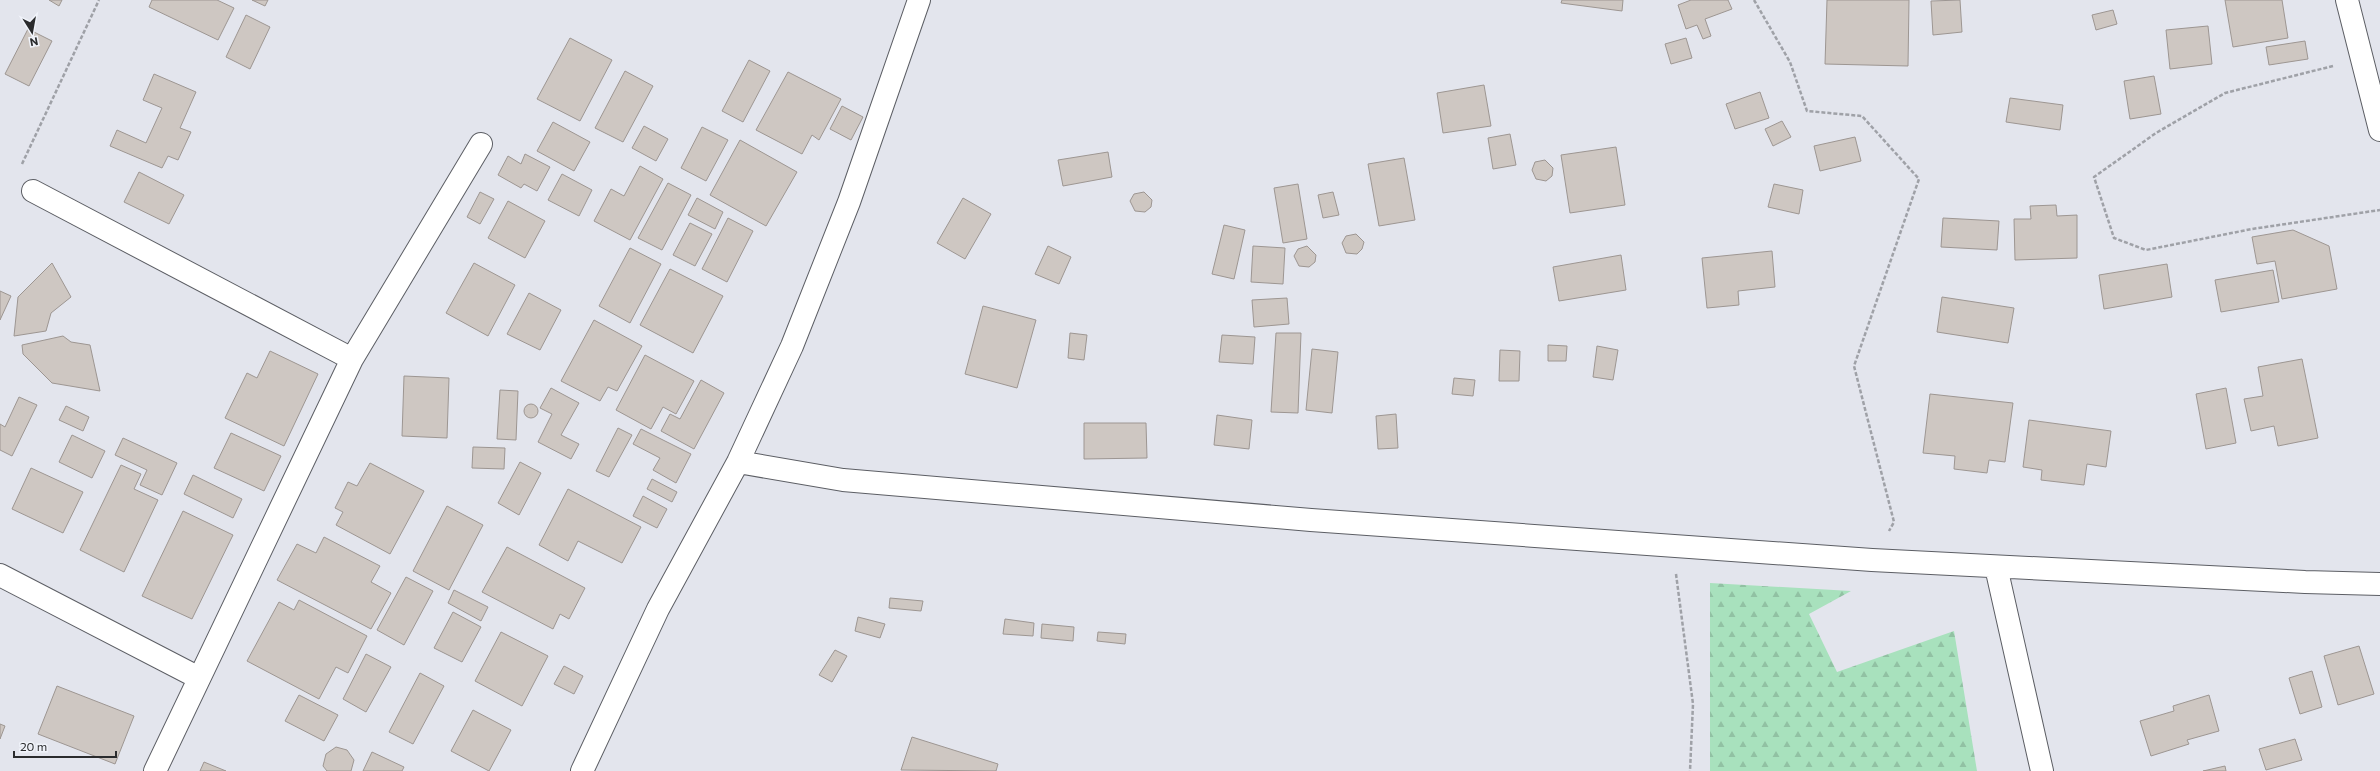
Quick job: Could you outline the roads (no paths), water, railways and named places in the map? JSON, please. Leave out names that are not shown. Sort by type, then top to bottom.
[{"type":"street","points":[[582,771],[658,609],[738,462],[792,346],[840,224],[919,0]]},
{"type":"street","points":[[2347,0],[2360,59],[2380,130]]},
{"type":"street","points":[[155,771],[352,359],[481,144]]},
{"type":"street","points":[[33,191],[352,359]]},
{"type":"street","points":[[738,462],[851,481],[1311,520],[1872,560],[2305,582],[2380,584]]},
{"type":"street","points":[[1996,567],[2042,771]]},
{"type":"street","points":[[0,575],[199,678]]}]
